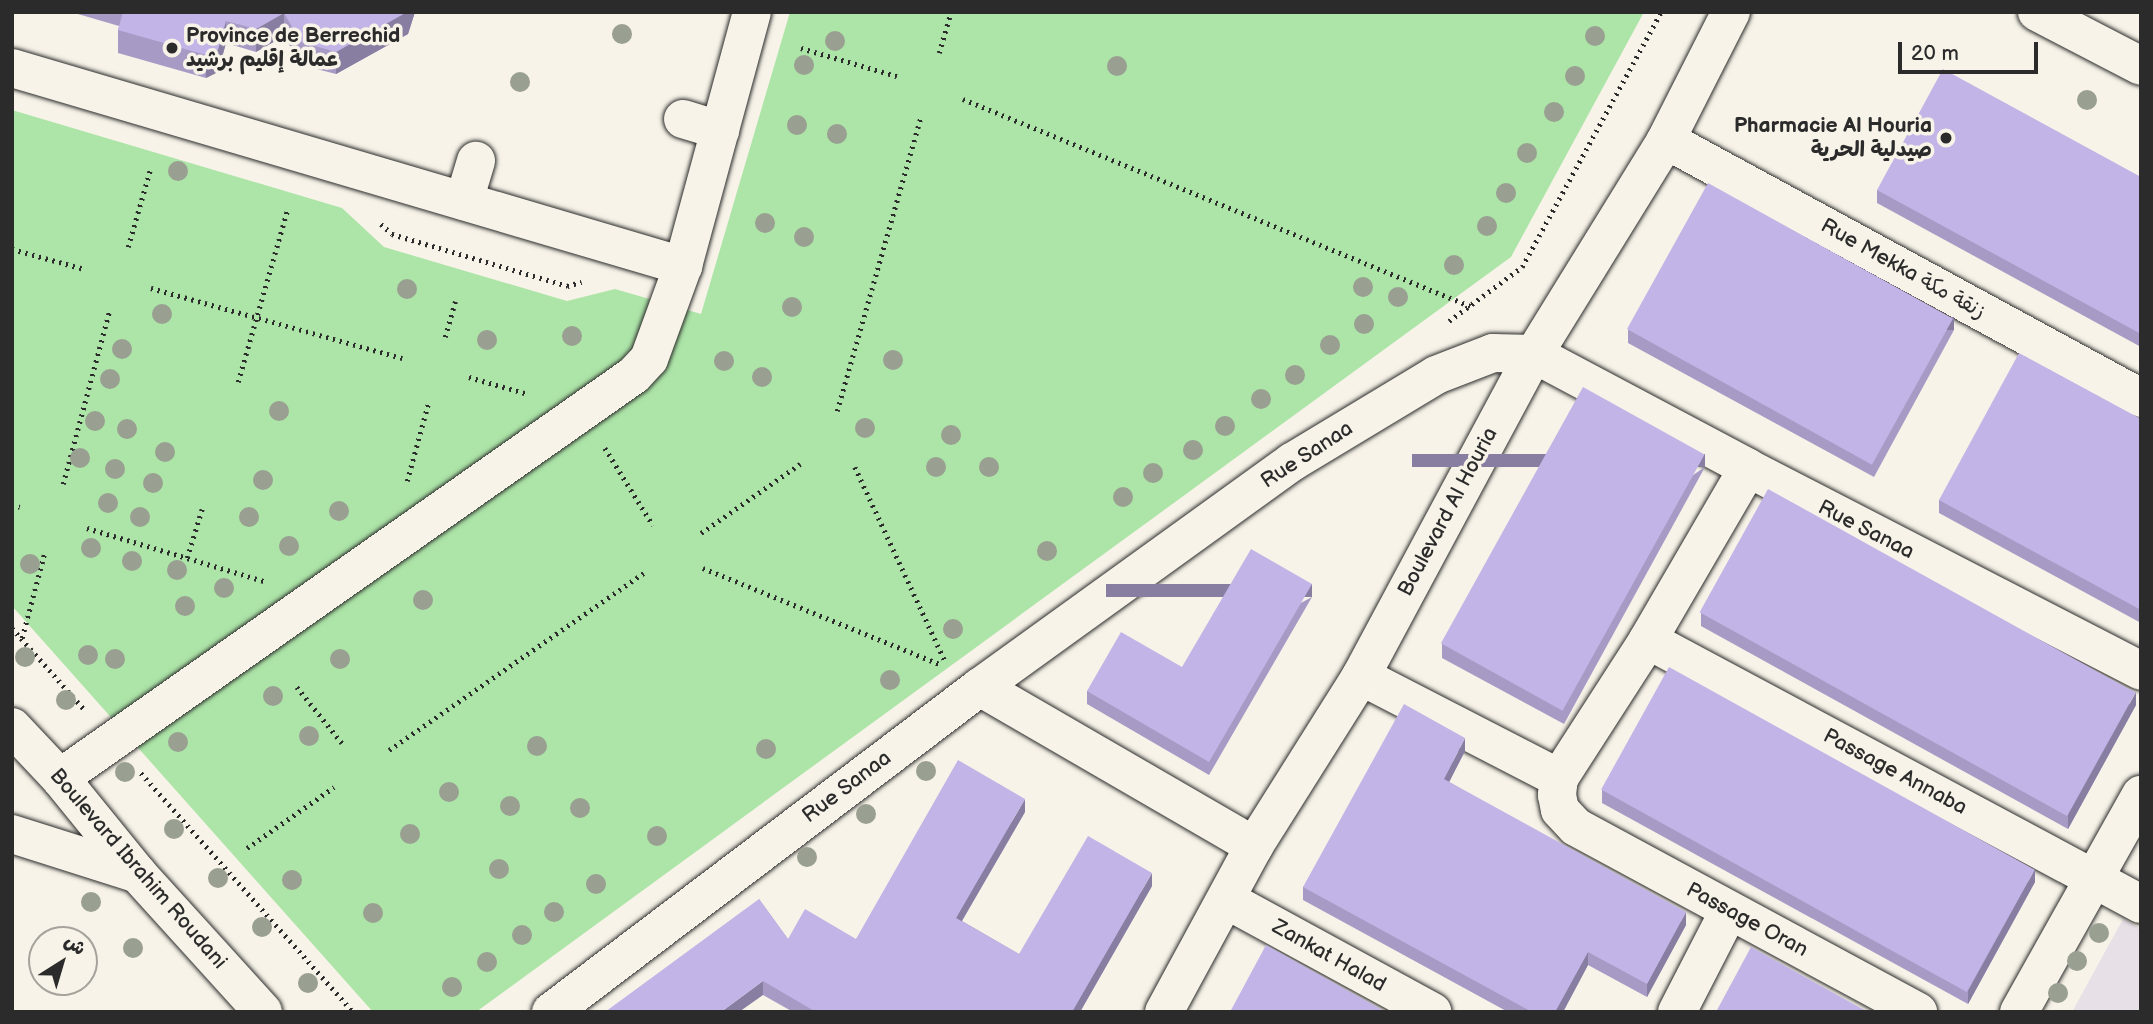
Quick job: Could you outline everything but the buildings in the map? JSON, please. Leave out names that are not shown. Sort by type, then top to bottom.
[{"type":"street","points":[[60,778],[634,375],[649,359],[684,265],[751,12]]},
{"type":"street","name":"Boulevard Al Houria","points":[[1164,1012],[1254,846],[1361,676],[1534,354],[1666,140],[1731,12]]},
{"type":"street","points":[[2037,12],[2141,66]]},
{"type":"street","points":[[12,68],[684,265]]},
{"type":"street","points":[[683,119],[720,130]]},
{"type":"street","name":"Rue Mekka زنقة مكة","points":[[1666,140],[2141,398]]},
{"type":"street","points":[[464,201],[476,161]]},
{"type":"street","name":"Rue Sanaa","points":[[551,1012],[979,687],[1292,462],[1436,375],[1493,353],[1534,354],[2141,671]]},
{"type":"street","points":[[1361,676],[1559,778],[1648,640],[1748,468]]},
{"type":"street","name":"Passage Annaba","points":[[1648,640],[2141,904]]},
{"type":"street","points":[[979,687],[1254,846]]},
{"type":"street","name":"Boulevard Ibrahim Roudani","points":[[12,727],[60,778],[138,874],[264,1012]]},
{"type":"street","name":"Passage Oran","points":[[1559,778],[1557,795],[1560,810],[1576,827],[1919,1012]]},
{"type":"street","points":[[2019,1012],[2141,795]]},
{"type":"street","points":[[12,834],[138,874]]},
{"type":"street","name":"Zankat Halad","points":[[1227,900],[1432,1012]]},
{"type":"street","points":[[1677,1012],[1729,911]]},
{"type":"path","points":[[939,53],[951,12]]},
{"type":"path","points":[[801,47],[897,76]]},
{"type":"path","points":[[963,99],[1470,306]]},
{"type":"path","points":[[837,411],[920,119]]},
{"type":"path","points":[[128,247],[151,167]]},
{"type":"path","points":[[238,382],[287,212]]},
{"type":"path","points":[[12,249],[84,270]]},
{"type":"path","points":[[151,288],[402,358]]},
{"type":"path","points":[[445,337],[455,301]]},
{"type":"path","points":[[63,484],[109,312]]},
{"type":"path","points":[[469,377],[532,395]]},
{"type":"path","points":[[406,483],[428,404]]},
{"type":"path","points":[[598,437],[653,525]]},
{"type":"path","points":[[701,533],[800,464]]},
{"type":"path","points":[[704,568],[947,667],[855,467]]},
{"type":"path","points":[[12,505],[20,507]]},
{"type":"path","points":[[187,558],[202,509]]},
{"type":"path","points":[[87,528],[276,585]]},
{"type":"path","points":[[21,639],[45,551]]},
{"type":"path","points":[[389,750],[644,573]]},
{"type":"path","points":[[12,628],[353,1012]]},
{"type":"path","points":[[297,687],[342,743]]},
{"type":"path","points":[[247,848],[334,787]]},
{"type":"shaded area","points":[[2123,919],[2141,929],[2141,1012],[2072,1012]]},
{"type":"green space","points":[[790,12],[1644,12],[1511,257],[476,1012],[373,1012],[12,606],[12,110],[342,208],[384,247],[567,301],[615,289],[701,314]]},
{"type":"place","name":"Province de Berrechid عمالة إقليم برشيد","points":[[172,48]]},
{"type":"place","name":"Pharmacie Al Houria صيدلية الحرية","points":[[1946,138]]}]
